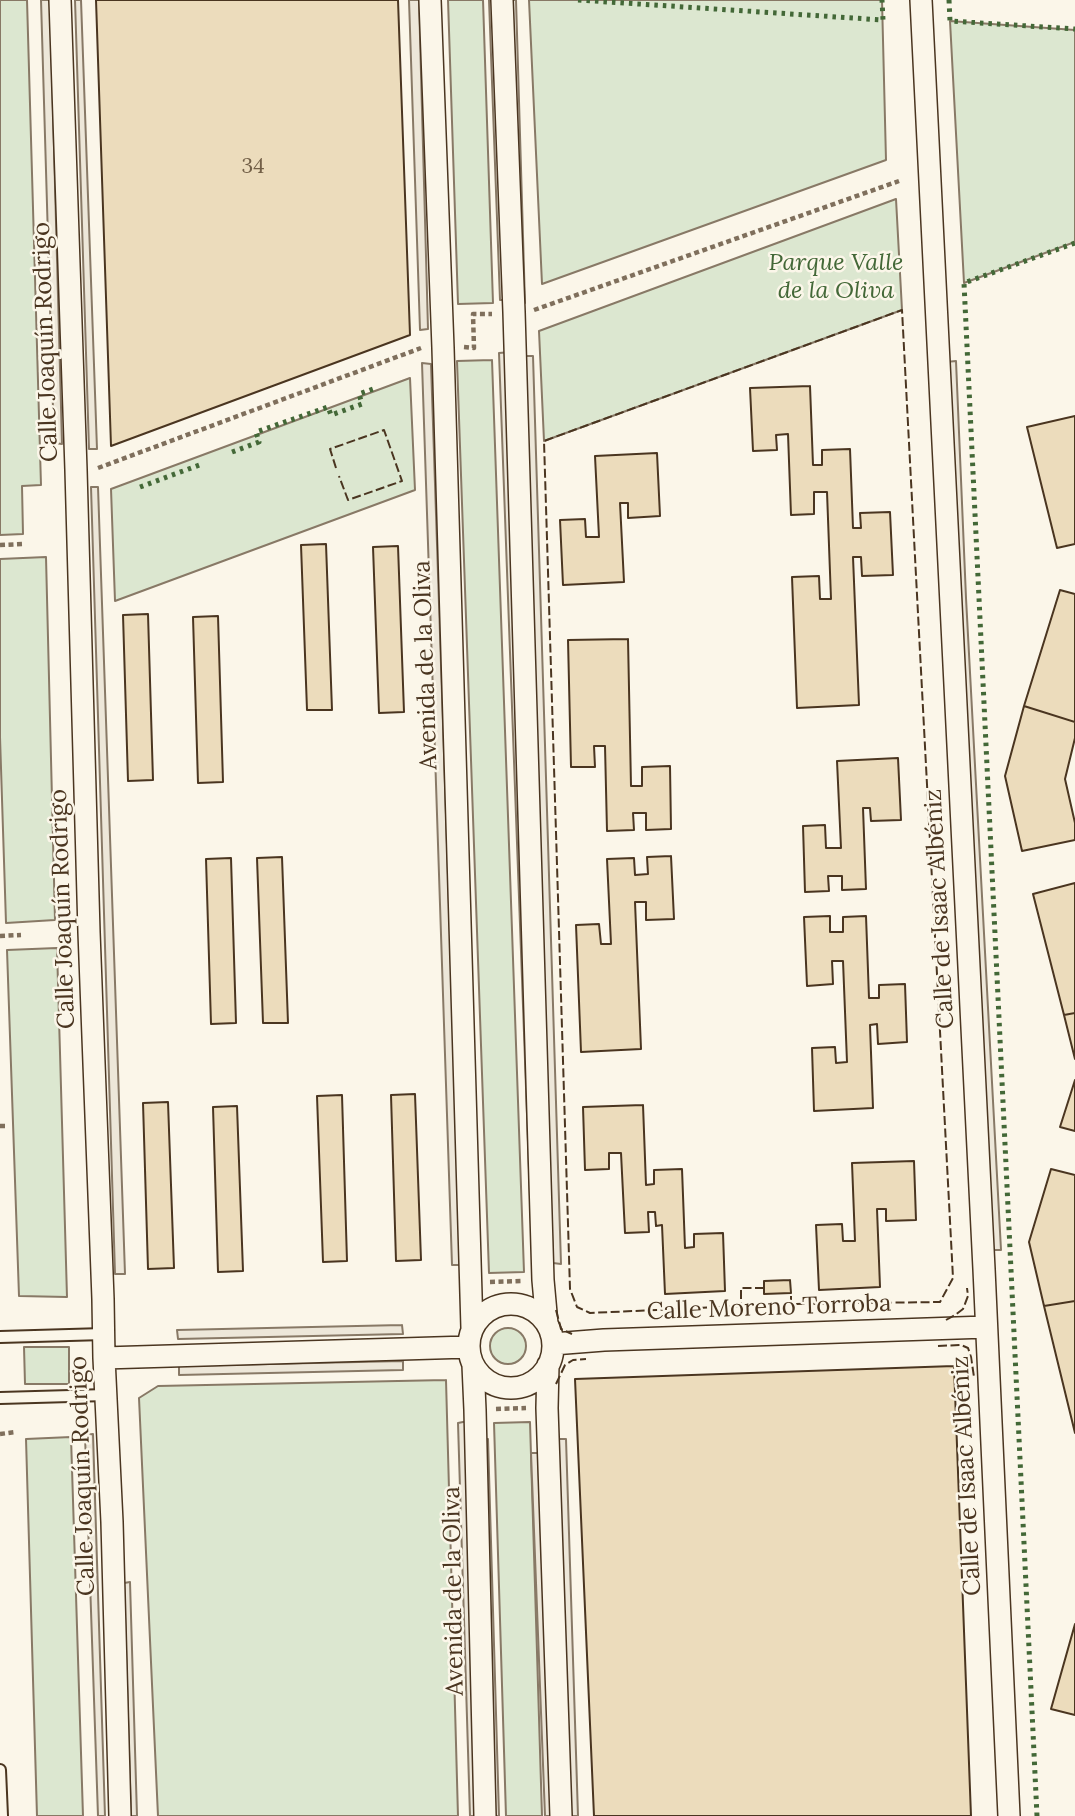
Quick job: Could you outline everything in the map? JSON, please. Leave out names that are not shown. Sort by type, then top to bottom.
[{"type":"street","name":"Calle Joaquín Rodrigo","points":[[60,0],[120,1816]]},
{"type":"street","name":"Avenida de la Oliva","points":[[430,0],[472,1282],[471,1347],[475,1410],[485,1816]]},
{"type":"street","points":[[502,0],[543,1280],[550,1334],[547,1408],[561,1816]]},
{"type":"street","name":"Calle de Isaac Albéniz","points":[[921,0],[1009,1816]]},
{"type":"street","points":[[548,1365],[533,1382],[510,1388],[488,1382],[471,1347],[486,1311],[508,1303],[531,1308],[550,1334]]},
{"type":"street","name":"Calle Moreno Torroba","points":[[550,1334],[604,1340],[986,1327]]},
{"type":"street","points":[[104,1359],[471,1347]]},
{"type":"lane","points":[[0,1337],[104,1334]]},
{"type":"lane","points":[[0,1398],[106,1395]]},
{"type":"lane","points":[[0,1770],[2,1816]]},
{"type":"path","points":[[534,310],[898,181]]},
{"type":"path","points":[[458,347],[474,348],[473,314],[492,314]]},
{"type":"path","points":[[98,468],[421,348]]},
{"type":"path","points":[[0,545],[24,544]]},
{"type":"path","points":[[0,936],[21,935]]},
{"type":"path","points":[[472,1282],[543,1280]]},
{"type":"path","points":[[492,1409],[535,1408]]},
{"type":"path","points":[[0,1434],[16,1432]]},
{"type":"green space","points":[[0,0],[27,0],[41,485],[22,486],[23,534],[0,535]]},
{"type":"green space","points":[[448,0],[483,0],[493,303],[458,304]]},
{"type":"green space","points":[[529,0],[882,0],[886,160],[542,284]]},
{"type":"green space","name":"Parque Valle de la Oliva","points":[[950,21],[1075,30],[1075,242],[964,283]]},
{"type":"green space","name":"Parque Valle de la Oliva","points":[[896,199],[902,310],[544,441],[539,331]]},
{"type":"green space","points":[[492,360],[524,1272],[489,1273],[457,361]]},
{"type":"green space","points":[[410,378],[415,490],[115,601],[111,489]]},
{"type":"green space","points":[[46,557],[55,920],[6,923],[0,737],[0,559]]},
{"type":"green space","points":[[57,948],[67,1297],[19,1296],[7,950]]},
{"type":"green space","points":[[508,1328],[521,1333],[526,1346],[521,1359],[508,1364],[495,1359],[490,1346],[495,1333]]},
{"type":"green space","points":[[24,1347],[69,1347],[69,1384],[25,1384]]},
{"type":"green space","points":[[446,1380],[458,1816],[158,1816],[139,1398],[158,1386]]},
{"type":"green space","points":[[530,1422],[542,1816],[506,1816],[494,1423]]},
{"type":"green space","points":[[71,1437],[83,1816],[37,1816],[26,1439]]},
{"type":"shaded area","points":[[41,0],[50,0],[62,444],[54,443]]},
{"type":"shaded area","points":[[75,0],[81,0],[97,449],[89,449]]},
{"type":"shaded area","points":[[409,0],[419,0],[428,329],[420,330]]},
{"type":"shaded area","points":[[489,0],[495,0],[507,300],[500,300]]},
{"type":"shaded area","points":[[509,0],[516,0],[525,303],[519,303]]},
{"type":"shaded area","points":[[511,352],[532,1251],[499,353]]},
{"type":"shaded area","points":[[523,356],[533,356],[561,1264],[553,1263]]},
{"type":"shaded area","points":[[956,361],[1001,1250],[991,1250],[946,362]]},
{"type":"shaded area","points":[[422,363],[431,364],[461,1265],[452,1265]]},
{"type":"shaded area","points":[[91,487],[98,487],[125,1274],[115,1274]]},
{"type":"shaded area","points":[[402,1325],[403,1334],[178,1339],[177,1330]]},
{"type":"shaded area","points":[[403,1361],[403,1370],[179,1375],[179,1366]]},
{"type":"shaded area","points":[[468,1421],[479,1816],[470,1816],[458,1423]]},
{"type":"shaded area","points":[[93,1434],[105,1816],[98,1816],[85,1435]]},
{"type":"shaded area","points":[[488,1439],[499,1816],[491,1816],[481,1440]]},
{"type":"shaded area","points":[[558,1439],[566,1439],[578,1816],[569,1816]]},
{"type":"shaded area","points":[[531,1453],[538,1453],[551,1816],[545,1816]]},
{"type":"shaded area","points":[[130,1582],[137,1816],[131,1816],[124,1583]]},
{"type":"building","points":[[96,0],[398,0],[410,335],[111,446]]},
{"type":"building","points":[[810,386],[813,465],[822,465],[822,450],[850,449],[853,528],[861,528],[860,513],[890,512],[893,575],[862,576],[861,557],[853,557],[859,705],[797,708],[792,577],[819,576],[820,599],[831,599],[827,492],[814,492],[814,514],[791,515],[788,434],[776,435],[777,450],[753,451],[750,388]]},
{"type":"building","points":[[1075,416],[1075,544],[1057,548],[1027,427]]},
{"type":"building","points":[[657,453],[660,516],[628,518],[628,503],[620,503],[624,582],[563,585],[560,520],[585,519],[586,537],[599,537],[595,456]]},
{"type":"building","points":[[326,544],[332,710],[307,710],[301,545]]},
{"type":"building","points":[[398,546],[404,712],[379,713],[373,547]]},
{"type":"building","points":[[1060,590],[1075,594],[1075,722],[1024,706]]},
{"type":"building","points":[[148,614],[153,780],[128,781],[123,615]]},
{"type":"building","points":[[218,616],[223,782],[198,783],[193,617]]},
{"type":"building","points":[[628,639],[631,786],[642,786],[642,767],[670,766],[671,829],[646,830],[646,813],[633,813],[634,830],[607,831],[605,746],[594,746],[595,767],[571,767],[568,640]]},
{"type":"building","points":[[1024,706],[1075,722],[1075,738],[1065,779],[1075,823],[1075,840],[1022,851],[1005,776]]},
{"type":"building","points":[[898,758],[901,820],[871,821],[870,808],[863,808],[866,889],[842,890],[842,876],[828,876],[829,891],[805,892],[803,826],[825,825],[826,848],[841,848],[837,761]]},
{"type":"building","points":[[671,856],[674,919],[646,920],[646,902],[635,902],[641,1049],[581,1052],[576,925],[599,924],[601,944],[611,944],[607,859],[634,858],[635,875],[648,874],[647,857]]},
{"type":"building","points":[[282,857],[288,1023],[263,1023],[257,858]]},
{"type":"building","points":[[231,858],[236,1023],[211,1024],[206,859]]},
{"type":"building","points":[[1075,883],[1075,1013],[1064,1015],[1033,894]]},
{"type":"building","points":[[830,916],[830,932],[843,932],[843,917],[866,916],[869,998],[879,998],[879,985],[905,984],[907,1042],[878,1044],[877,1024],[870,1025],[873,1108],[814,1111],[812,1048],[835,1047],[836,1063],[847,1062],[843,961],[832,961],[833,984],[807,986],[804,917]]},
{"type":"building","points":[[1075,1013],[1075,1059],[1064,1015]]},
{"type":"building","points":[[1075,1080],[1075,1131],[1060,1127]]},
{"type":"building","points":[[415,1094],[421,1260],[396,1261],[391,1095]]},
{"type":"building","points":[[342,1095],[347,1261],[323,1262],[317,1096]]},
{"type":"building","points":[[168,1102],[174,1268],[148,1269],[143,1103]]},
{"type":"building","points":[[643,1105],[646,1185],[654,1184],[654,1170],[682,1169],[685,1248],[694,1247],[694,1234],[723,1233],[725,1291],[665,1294],[662,1225],[656,1226],[655,1212],[648,1212],[649,1232],[625,1233],[621,1153],[609,1153],[609,1169],[585,1170],[583,1107]]},
{"type":"building","points":[[237,1106],[243,1271],[218,1272],[213,1107]]},
{"type":"building","points":[[914,1161],[916,1220],[886,1221],[886,1209],[877,1209],[880,1287],[819,1290],[816,1225],[842,1224],[843,1241],[855,1241],[852,1163]]},
{"type":"building","points":[[1051,1169],[1075,1175],[1075,1301],[1044,1306],[1029,1242]]},
{"type":"building","points":[[790,1280],[791,1293],[764,1294],[764,1281]]},
{"type":"building","points":[[1075,1301],[1075,1433],[1044,1306]]},
{"type":"building","points":[[954,1366],[971,1816],[594,1816],[575,1379]]},
{"type":"building","points":[[1075,1624],[1075,1715],[1051,1709]]},
{"type":"hedge","points":[[578,0],[883,20],[882,0]]},
{"type":"hedge","points":[[949,0],[950,21],[1075,29]]},
{"type":"hedge","points":[[1037,1816],[964,283],[1075,243]]},
{"type":"hedge","points":[[232,452],[259,442],[256,432],[328,407],[331,415],[362,404],[359,394],[373,389]]},
{"type":"hedge","points":[[140,487],[202,464]]},
{"type":"fence","points":[[764,1288],[741,1288],[741,1306],[590,1313],[577,1307],[570,1289],[544,441],[902,310],[953,1278],[940,1302],[791,1304],[791,1293]]},
{"type":"fence","points":[[336,468],[330,449],[384,430],[402,481],[348,500],[339,476]]},
{"type":"fence","points":[[946,1320],[963,1309],[968,1296],[967,1288]]},
{"type":"fence","points":[[556,1310],[561,1329],[572,1334]]},
{"type":"fence","points":[[938,1346],[961,1345],[968,1348],[974,1377]]},
{"type":"fence","points":[[556,1384],[565,1365],[573,1360],[586,1359]]}]
